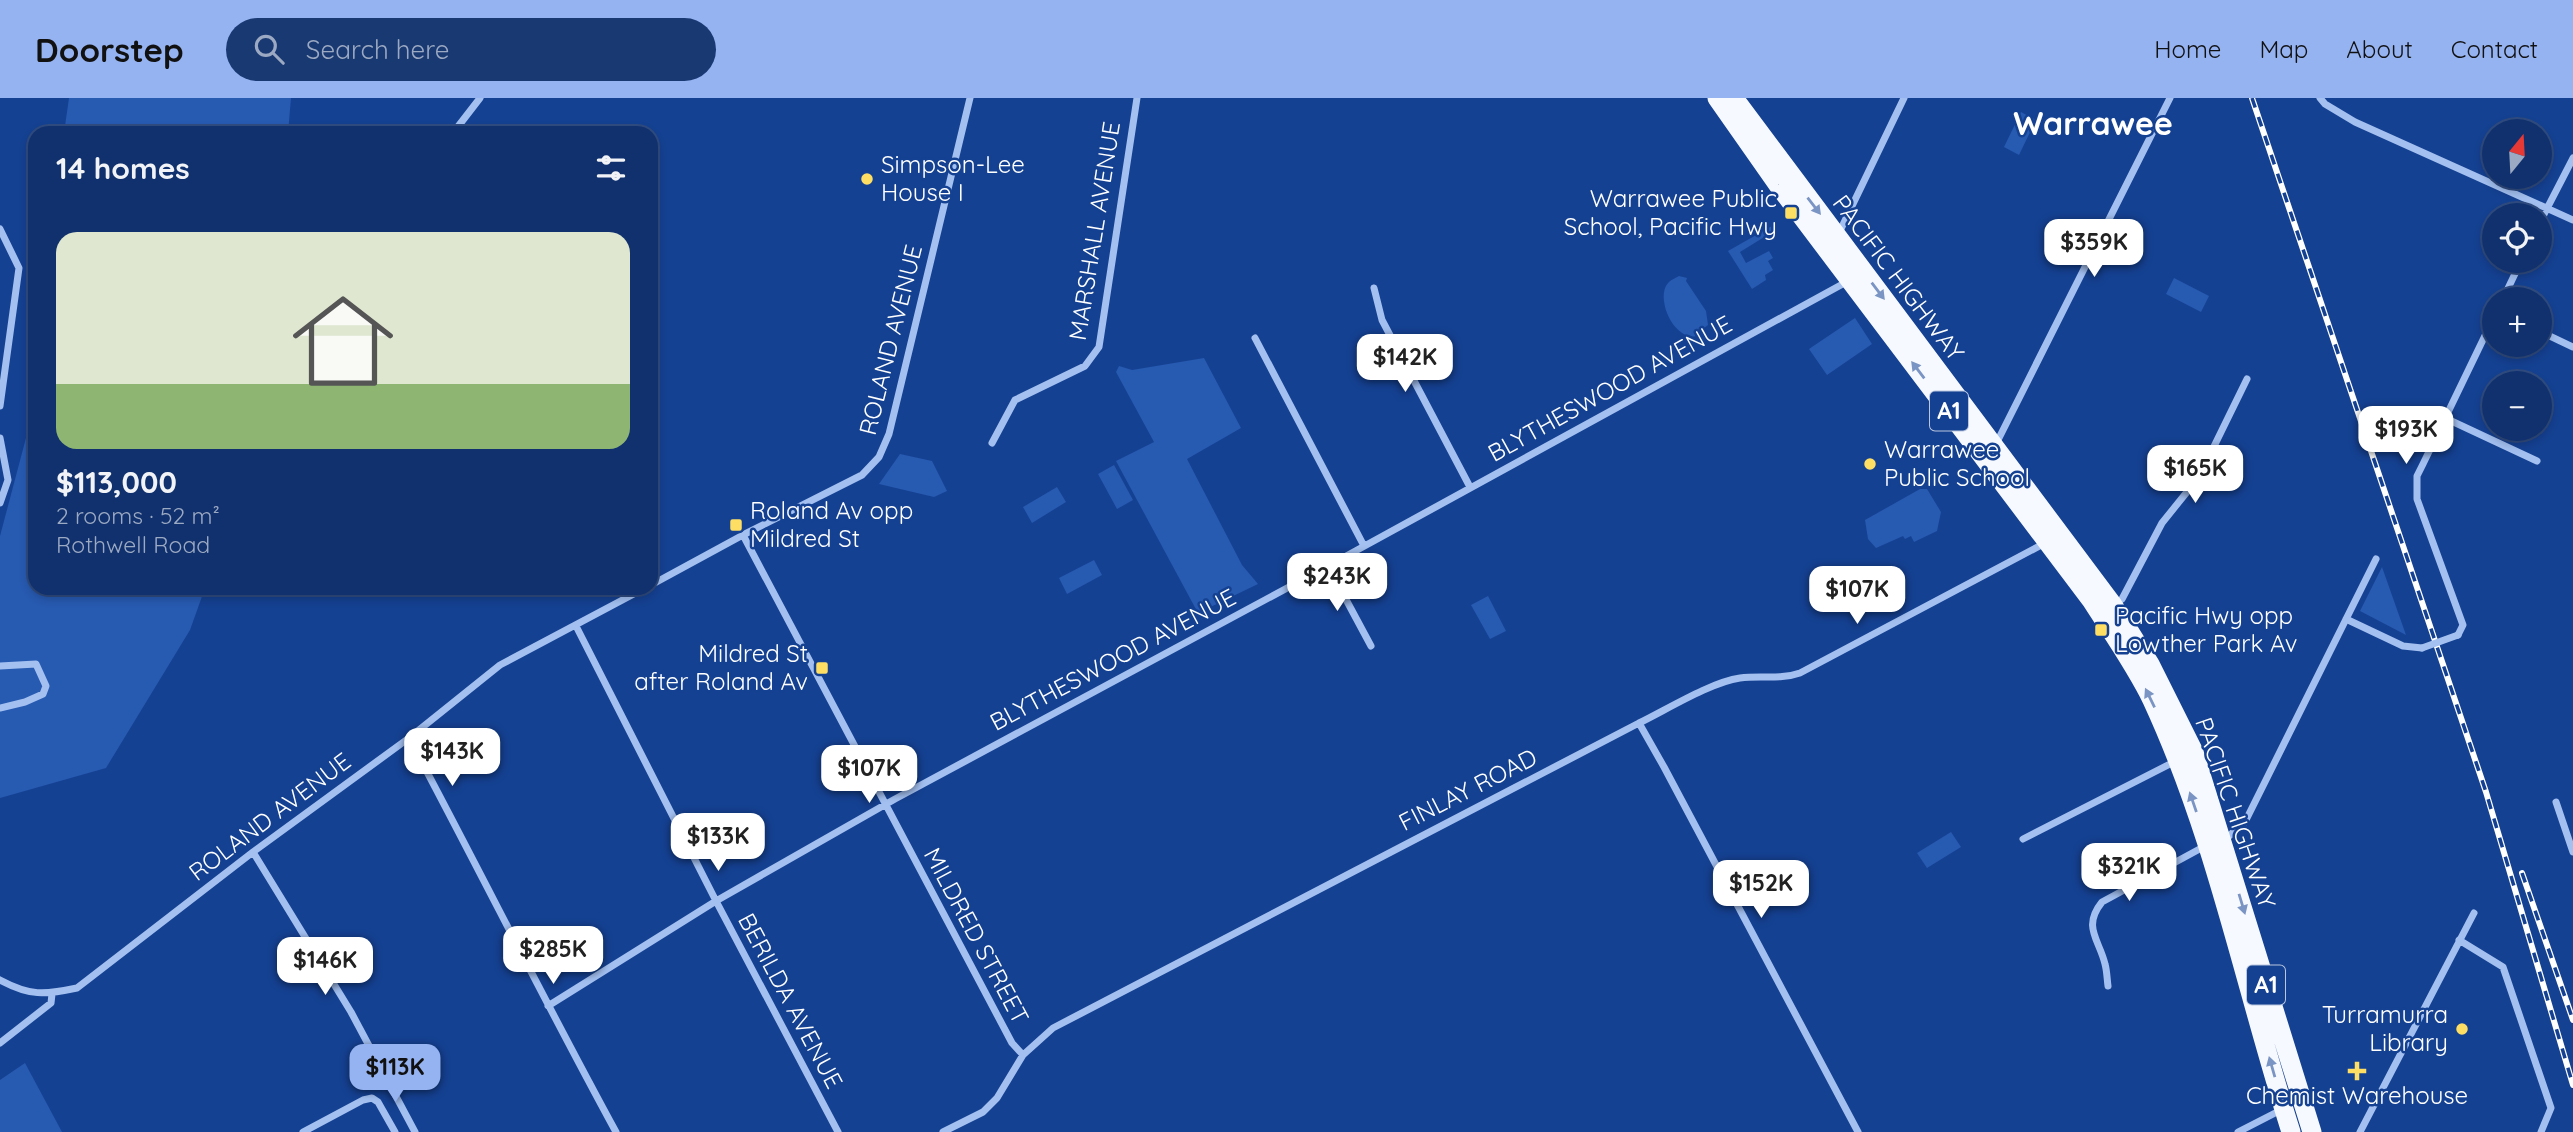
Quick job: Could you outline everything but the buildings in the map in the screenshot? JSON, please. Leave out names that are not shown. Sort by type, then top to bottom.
[{"type":"highway","name":"PACIFIC HIGHWAY","points":[[1717,98],[1995,447],[2113,606],[2150,664],[2194,752],[2291,1132]]},
{"type":"highway","name":"PACIFIC HIGHWAY","points":[[1734,98],[1831,241],[1850,280],[2091,600],[2133,664],[2215,841],[2312,1132]]},
{"type":"street","points":[[458,126],[480,98]]},
{"type":"street","name":"ROLAND AVENUE","points":[[658,581],[862,475],[879,457],[889,434],[970,98]]},
{"type":"street","name":"MARSHALL AVENUE","points":[[992,443],[1015,400],[1085,366],[1099,347],[1137,98]]},
{"type":"street","points":[[1831,241],[1905,98]]},
{"type":"street","points":[[1995,447],[2170,98]]},
{"type":"street","points":[[2319,98],[2355,122],[2539,203]]},
{"type":"street","points":[[2550,203],[2573,158]]},
{"type":"street","points":[[2552,209],[2573,220]]},
{"type":"street","points":[[0,229],[19,268],[0,406]]},
{"type":"street","name":"BLYTHESWOOD AVENUE","points":[[548,1006],[716,901],[884,805],[1850,280]]},
{"type":"street","points":[[1374,288],[1382,320],[1470,487]]},
{"type":"street","points":[[2552,337],[2573,347]]},
{"type":"street","points":[[1255,338],[1364,546]]},
{"type":"street","points":[[2346,619],[2403,646],[2422,648],[2458,635],[2463,625],[2417,499],[2416,486],[2417,476],[2482,342]]},
{"type":"street","points":[[2113,606],[2122,599],[2162,523],[2199,477],[2248,379]]},
{"type":"street","points":[[2445,418],[2537,461]]},
{"type":"street","points":[[0,439],[8,480],[0,503]]},
{"type":"street","name":"MILDRED STREET","points":[[743,535],[1012,1043],[1023,1055]]},
{"type":"street","name":"FINLAY ROAD","points":[[943,1132],[983,1112],[997,1098],[1023,1055],[1053,1028],[1639,723],[1724,682],[1740,678],[1788,677],[1800,673],[2047,542]]},
{"type":"street","points":[[2108,986],[2105,964],[2093,936],[2096,909],[2102,902],[2245,822],[2375,559]]},
{"type":"street","points":[[1328,566],[1371,646]]},
{"type":"street","name":"ROLAND AVENUE","points":[[52,993],[77,988],[253,852],[409,738],[500,665],[632,595]]},
{"type":"street","name":"BERILDA AVENUE","points":[[576,626],[716,901],[838,1132]]},
{"type":"street","points":[[0,666],[36,664],[46,686],[43,694],[0,708]]},
{"type":"street","points":[[1639,723],[1858,1132]]},
{"type":"street","points":[[409,738],[616,1132]]},
{"type":"street","points":[[2023,839],[2178,760]]},
{"type":"street","points":[[2556,802],[2573,852]]},
{"type":"street","points":[[253,852],[351,1012],[415,1132]]},
{"type":"street","points":[[2360,1132],[2474,913]]},
{"type":"street","points":[[2459,940],[2503,967],[2551,1108],[2541,1132]]},
{"type":"street","points":[[0,980],[35,994],[52,993],[51,1003],[0,1043]]},
{"type":"street","points":[[303,1132],[363,1100],[372,1098],[378,1102],[395,1132]]},
{"type":"street","points":[[2238,1132],[2284,1108]]},
{"type":"shaded area","points":[[69,98],[291,98],[289,126],[65,126]]},
{"type":"shaded area","points":[[2021,112],[2036,120],[2019,155],[2004,147]]},
{"type":"shaded area","points":[[1772,226],[1774,231],[1740,252],[1746,263],[1769,251],[1773,258],[1768,261],[1773,270],[1765,275],[1766,280],[1752,289],[1728,251]]},
{"type":"shaded area","points":[[1679,276],[1687,278],[1686,281],[1706,311],[1708,325],[1702,334],[1684,334],[1676,328],[1666,309],[1665,289],[1669,282]]},
{"type":"shaded area","points":[[2174,278],[2209,296],[2201,312],[2166,294]]},
{"type":"shaded area","points":[[1855,318],[1872,344],[1827,375],[1809,349]]},
{"type":"shaded area","points":[[1204,358],[1241,428],[1187,459],[1242,565],[1258,584],[1198,613],[1116,461],[1154,442],[1116,372],[1119,366],[1132,370]]},
{"type":"shaded area","points":[[28,430],[28,595],[202,595],[190,630],[106,768],[0,798],[0,536]]},
{"type":"shaded area","points":[[900,454],[932,461],[947,491],[934,497],[879,484]]},
{"type":"shaded area","points":[[1114,465],[1133,500],[1117,509],[1098,474]]},
{"type":"shaded area","points":[[1057,487],[1066,502],[1032,523],[1023,507]]},
{"type":"shaded area","points":[[1920,489],[1927,489],[1941,512],[1937,531],[1914,542],[1911,536],[1905,539],[1903,536],[1876,548],[1868,539],[1865,520]]},
{"type":"shaded area","points":[[1094,560],[1102,575],[1067,594],[1059,578]]},
{"type":"shaded area","points":[[2382,567],[2406,635],[2360,611]]},
{"type":"shaded area","points":[[1488,596],[1506,631],[1490,639],[1471,605]]},
{"type":"shaded area","points":[[1951,832],[1961,847],[1927,868],[1917,853]]},
{"type":"shaded area","points":[[25,1063],[62,1132],[0,1132],[0,1080]]},
{"type":"railway","points":[[2252,98],[2486,792],[2573,1085]]},
{"type":"railway","points":[[2522,873],[2573,1020]]},
{"type":"place","name":"Simpson-Lee House I","points":[[867,179]]},
{"type":"place","name":"Warrawee Public School, Pacific Hwy","points":[[1791,213]]},
{"type":"place","name":"Warrawee Public School","points":[[1870,464]]},
{"type":"place","name":"Roland Av opp Mildred St","points":[[736,525]]},
{"type":"place","name":"Pacific Hwy opp Lowther Park Av","points":[[2101,630]]},
{"type":"place","name":"Mildred St after Roland Av","points":[[822,668]]},
{"type":"place","name":"Turramurra Library","points":[[2462,1029]]},
{"type":"place","name":"Chemist Warehouse","points":[[2357,1071]]},
{"type":"district","name":"Warrawee","points":[[2093,124]]}]
